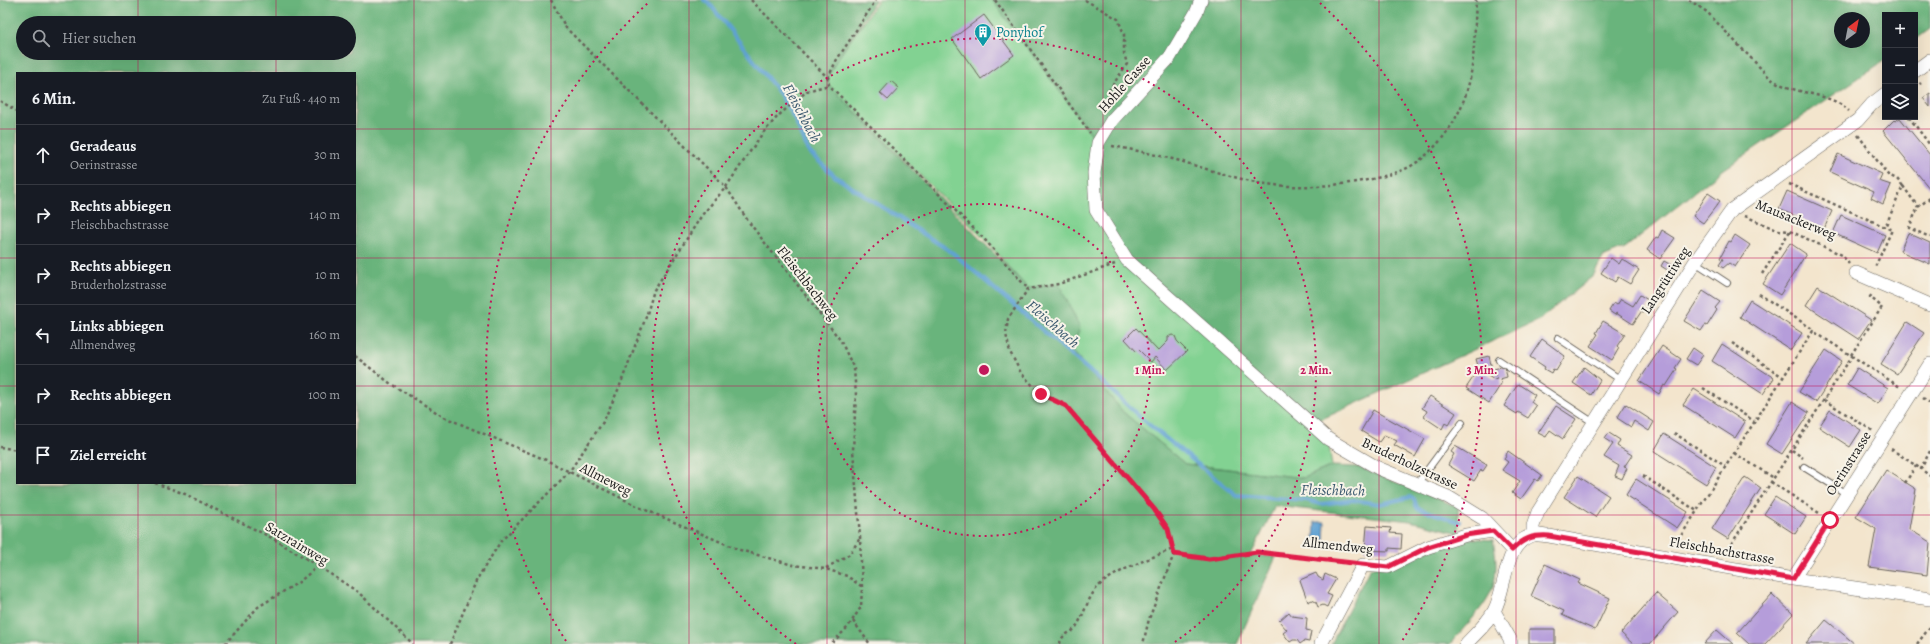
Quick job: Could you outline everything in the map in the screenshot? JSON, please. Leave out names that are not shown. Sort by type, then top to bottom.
[{"type":"street","name":"Hohle Gasse","points":[[1127,260],[1096,210],[1094,173],[1098,144],[1112,120],[1170,58],[1197,11],[1201,0]]},
{"type":"street","points":[[1918,69],[1930,60]]},
{"type":"street","name":"Langrüttiweg","points":[[1534,535],[1533,526],[1538,512],[1695,262],[1732,210],[1854,122],[1882,96]]},
{"type":"street","name":"Bruderholzstrasse","points":[[1127,260],[1328,439],[1378,468],[1448,497],[1482,518],[1512,550]]},
{"type":"street","points":[[1856,272],[1930,305]]},
{"type":"street","name":"Oerinstrasse","points":[[1793,579],[1930,364]]},
{"type":"street","name":"Allmendweg","points":[[1363,565],[1388,567],[1428,547],[1466,535],[1493,531]]},
{"type":"street","points":[[1466,644],[1494,611],[1504,587],[1512,550],[1522,541],[1534,535]]},
{"type":"street","name":"Fleischbachstrasse","points":[[1534,535],[1549,536],[1793,579],[1930,599]]},
{"type":"street","points":[[1321,644],[1363,565]]},
{"type":"street","points":[[1494,611],[1510,639],[1511,644]]},
{"type":"lane","points":[[1695,262],[1727,283]]},
{"type":"lane","points":[[1558,338],[1621,380]]},
{"type":"lane","points":[[1499,360],[1594,423]]},
{"type":"lane","points":[[1417,484],[1462,423]]},
{"type":"lane","points":[[1804,467],[1847,494]]},
{"type":"path","name":"Fleischbachweg","points":[[551,0],[566,28],[726,188],[748,221],[841,341],[854,369],[856,395],[852,450],[860,537],[862,587],[861,608],[853,620],[831,644]]},
{"type":"path","points":[[751,0],[828,78]]},
{"type":"path","points":[[876,0],[836,61],[828,78],[829,85],[986,241],[1028,289]]},
{"type":"path","points":[[995,0],[1098,144],[1136,150],[1233,177],[1273,185],[1317,186],[1372,178],[1406,168],[1433,149],[1453,123],[1464,101],[1472,70],[1476,0]]},
{"type":"path","points":[[1085,0],[1118,18],[1124,34],[1124,54],[1127,64],[1110,89],[1107,108],[1112,120]]},
{"type":"path","points":[[1689,0],[1707,12],[1770,78],[1780,86],[1829,99],[1845,107],[1888,175],[1897,179],[1918,207]]},
{"type":"path","points":[[450,644],[477,580],[501,541],[569,472],[603,422],[622,381],[646,317],[654,290],[702,215],[726,188],[762,134],[778,116],[807,91],[829,85]]},
{"type":"path","points":[[0,101],[16,110]]},
{"type":"path","points":[[1911,120],[1930,145]]},
{"type":"path","points":[[1724,555],[1882,307],[1870,297],[1892,230],[1776,178]]},
{"type":"path","points":[[1885,227],[1903,186]]},
{"type":"path","points":[[1930,198],[1918,207],[1909,228],[1930,237]]},
{"type":"path","name":"Mausackerweg","points":[[1732,210],[1777,230],[1790,231],[1842,254],[1856,272]]},
{"type":"path","points":[[1762,274],[1790,231]]},
{"type":"path","points":[[1127,260],[1058,284],[1028,289],[1008,319],[1006,334],[1010,352],[1021,373],[1041,394],[1066,406],[1154,509],[1168,529],[1174,554],[1149,619],[1143,644]]},
{"type":"path","points":[[1759,294],[1811,328],[1813,331],[1911,394]]},
{"type":"path","points":[[1674,546],[1813,331]]},
{"type":"path","points":[[1732,343],[1783,377]]},
{"type":"path","name":"Allmeweg","points":[[356,357],[391,384],[444,417],[546,460],[641,508],[740,550],[793,565],[826,569],[847,576],[862,587]]},
{"type":"path","points":[[1703,388],[1754,421]]},
{"type":"path","points":[[1824,400],[1882,440],[1930,476]]},
{"type":"path","points":[[1674,433],[1725,466]]},
{"type":"path","points":[[0,447],[16,450]]},
{"type":"path","points":[[1921,469],[1930,451]]},
{"type":"path","points":[[1734,453],[1774,478]]},
{"type":"path","points":[[1905,483],[1916,466]]},
{"type":"path","points":[[1643,476],[1697,511]]},
{"type":"path","points":[[1771,482],[1830,520]]},
{"type":"path","name":"Satzrainweg","points":[[158,484],[185,494],[266,534],[318,566],[358,592],[413,644]]},
{"type":"path","points":[[826,569],[850,554],[860,537]]},
{"type":"path","points":[[1060,644],[1064,635],[1075,629],[1096,588],[1109,578],[1148,559],[1173,549]]},
{"type":"path","name":"Allmendweg","points":[[1174,554],[1209,559],[1257,552],[1363,565]]},
{"type":"path","points":[[225,644],[258,607],[299,582],[318,566]]},
{"type":"path","points":[[853,620],[870,644]]},
{"type":"path","points":[[1917,644],[1930,627]]},
{"type":"green space","points":[[0,0],[876,0],[836,61],[828,78],[829,85],[1028,288],[1059,284],[1080,328],[1071,349],[1123,412],[1185,464],[1304,478],[1332,466],[1358,467],[1458,507],[1459,533],[1410,521],[1275,506],[1251,555],[1276,557],[1237,644],[0,644]]},
{"type":"green space","points":[[879,0],[995,0],[1328,439],[1332,466],[1304,478],[1185,464],[1123,412],[1071,349],[1028,289],[986,241],[829,85],[828,78],[836,61]]},
{"type":"green space","points":[[992,0],[1930,0],[1930,29],[1918,38],[1918,12],[1882,12],[1882,62],[1720,172],[1625,248],[1604,256],[1593,276],[1539,320],[1311,424],[1127,260],[1096,210],[1098,143]]},
{"type":"green space","points":[[1468,538],[1493,540],[1496,563],[1495,580],[1486,601],[1450,644],[1331,644],[1370,568]]},
{"type":"water","points":[[1315,522],[1325,522],[1324,541],[1314,540]]},
{"type":"building","name":"Ponyhof","points":[[984,15],[1014,55],[981,79],[952,39]]},
{"type":"building","points":[[891,81],[899,88],[888,100],[880,93]]},
{"type":"building","points":[[1930,93],[1930,107],[1923,98]]},
{"type":"building","points":[[1894,120],[1902,120],[1930,155],[1930,189],[1883,131]]},
{"type":"building","points":[[1838,154],[1882,174],[1879,181],[1891,185],[1883,204],[1871,198],[1874,192],[1830,172]]},
{"type":"building","points":[[1787,191],[1832,211],[1824,229],[1779,209]]},
{"type":"building","points":[[1708,193],[1720,201],[1703,223],[1693,216]]},
{"type":"building","points":[[1841,215],[1885,235],[1877,253],[1833,233]]},
{"type":"building","points":[[1662,230],[1675,238],[1660,259],[1647,250],[1656,237],[1658,238]]},
{"type":"building","points":[[1908,233],[1930,243],[1930,264],[1900,251]]},
{"type":"building","points":[[1735,235],[1750,245],[1735,267],[1729,263],[1723,268],[1719,265],[1723,259],[1720,258],[1729,241],[1731,242]]},
{"type":"building","points":[[1790,243],[1806,254],[1780,295],[1763,284]]},
{"type":"building","points":[[1611,258],[1619,264],[1622,259],[1639,270],[1630,284],[1618,277],[1615,282],[1601,273]]},
{"type":"building","points":[[1664,261],[1676,268],[1672,273],[1661,266]]},
{"type":"building","points":[[1818,286],[1871,320],[1858,339],[1806,305]]},
{"type":"building","points":[[1703,291],[1720,302],[1715,308],[1717,310],[1707,326],[1705,325],[1701,331],[1684,321]]},
{"type":"building","points":[[1640,295],[1651,302],[1643,313],[1641,312],[1633,324],[1616,313],[1615,315],[1609,311],[1614,303],[1617,305],[1621,299],[1633,306]]},
{"type":"building","points":[[1750,300],[1802,333],[1791,350],[1740,317]]},
{"type":"building","points":[[1603,321],[1625,334],[1617,346],[1619,348],[1612,360],[1590,346],[1598,334],[1596,333]]},
{"type":"building","points":[[1907,322],[1924,333],[1897,374],[1881,364]]},
{"type":"building","points":[[1136,328],[1158,351],[1168,341],[1168,337],[1172,335],[1175,336],[1177,341],[1187,351],[1167,370],[1155,357],[1151,362],[1139,350],[1137,352],[1125,339]]},
{"type":"building","points":[[1542,339],[1565,356],[1556,371],[1553,369],[1551,373],[1530,357]]},
{"type":"building","points":[[1722,344],[1774,378],[1763,394],[1712,361]]},
{"type":"building","points":[[1662,346],[1681,359],[1675,368],[1677,369],[1666,386],[1664,385],[1659,394],[1639,381]]},
{"type":"building","points":[[1693,348],[1703,355],[1696,365],[1686,359]]},
{"type":"building","points":[[1826,350],[1842,361],[1816,402],[1799,392]]},
{"type":"building","points":[[1489,356],[1492,369],[1485,371],[1485,373],[1494,379],[1497,378],[1494,369],[1505,366],[1507,377],[1500,379],[1501,384],[1489,403],[1466,388],[1479,369],[1476,359]]},
{"type":"building","points":[[1584,367],[1600,380],[1591,395],[1573,383]]},
{"type":"building","points":[[1857,368],[1888,388],[1878,404],[1847,385]]},
{"type":"building","points":[[1518,384],[1535,395],[1531,402],[1536,406],[1528,418],[1518,412],[1517,414],[1504,406]]},
{"type":"building","points":[[1694,389],[1745,422],[1735,438],[1683,405]]},
{"type":"building","points":[[1430,396],[1456,413],[1448,425],[1445,423],[1442,429],[1424,417],[1427,411],[1422,408]]},
{"type":"building","points":[[1792,402],[1809,413],[1782,454],[1766,444]]},
{"type":"building","points":[[1626,404],[1654,422],[1649,431],[1634,421],[1631,427],[1617,418]]},
{"type":"building","points":[[1556,406],[1576,419],[1563,439],[1550,430],[1546,437],[1538,433]]},
{"type":"building","points":[[1373,410],[1425,439],[1415,457],[1394,445],[1397,441],[1391,438],[1384,435],[1379,442],[1361,431]]},
{"type":"building","points":[[1830,410],[1861,430],[1850,447],[1819,427]]},
{"type":"building","points":[[1609,433],[1620,440],[1617,446],[1632,455],[1624,467],[1627,468],[1622,479],[1615,476],[1619,466],[1604,457],[1613,444],[1605,439]]},
{"type":"building","points":[[1664,434],[1716,467],[1706,484],[1654,451]]},
{"type":"building","points":[[1455,446],[1487,465],[1483,471],[1481,470],[1474,481],[1448,465],[1454,454],[1451,452]]},
{"type":"building","points":[[1508,451],[1542,475],[1538,481],[1535,479],[1521,499],[1512,493],[1520,481],[1502,470],[1508,462],[1504,459]]},
{"type":"building","points":[[1886,470],[1916,489],[1909,529],[1930,542],[1927,575],[1869,567],[1876,529],[1856,517]]},
{"type":"building","points":[[1578,476],[1609,496],[1595,517],[1564,497]]},
{"type":"building","points":[[1745,477],[1761,488],[1728,539],[1712,529]]},
{"type":"building","points":[[1636,479],[1688,512],[1677,528],[1626,495]]},
{"type":"building","points":[[1775,497],[1806,517],[1795,534],[1764,514]]},
{"type":"building","points":[[1367,526],[1391,528],[1390,533],[1402,534],[1401,549],[1389,548],[1389,551],[1365,550]]},
{"type":"building","points":[[1545,564],[1580,580],[1578,583],[1610,598],[1595,630],[1562,615],[1564,611],[1531,596]]},
{"type":"building","points":[[1316,573],[1318,577],[1323,580],[1325,574],[1336,579],[1327,594],[1332,596],[1327,607],[1323,605],[1318,607],[1316,602],[1312,600],[1308,602],[1300,580]]},
{"type":"building","points":[[1656,593],[1678,612],[1650,644],[1633,644],[1621,633]]},
{"type":"building","points":[[1772,594],[1793,614],[1765,644],[1749,644],[1737,633]]},
{"type":"building","points":[[1289,612],[1292,616],[1307,618],[1306,630],[1311,631],[1309,642],[1304,641],[1300,644],[1297,640],[1293,640],[1290,642],[1283,633],[1287,630],[1279,621]]},
{"type":"building","points":[[1826,620],[1855,644],[1806,644]]},
{"type":"building","points":[[1529,629],[1555,629],[1555,644],[1529,644]]},
{"type":"building","points":[[1717,630],[1733,644],[1704,644]]},
{"type":"waterway","name":"Fleischbach","points":[[704,0],[709,3],[780,94],[794,118],[809,152],[836,177],[953,253],[1100,380],[1141,418],[1236,495],[1306,500],[1321,504],[1353,500],[1380,504],[1411,497],[1414,499],[1417,508],[1460,522]]},
{"type":"place","name":"Ponyhof","points":[[983,47]]},
{"type":"route","points":[[1041,394],[1066,406],[1154,509],[1168,529],[1174,554],[1209,559],[1234,557],[1257,552],[1388,567],[1428,547],[1466,535],[1493,531],[1512,550],[1522,541],[1534,535],[1549,536],[1793,579],[1830,520]]}]
